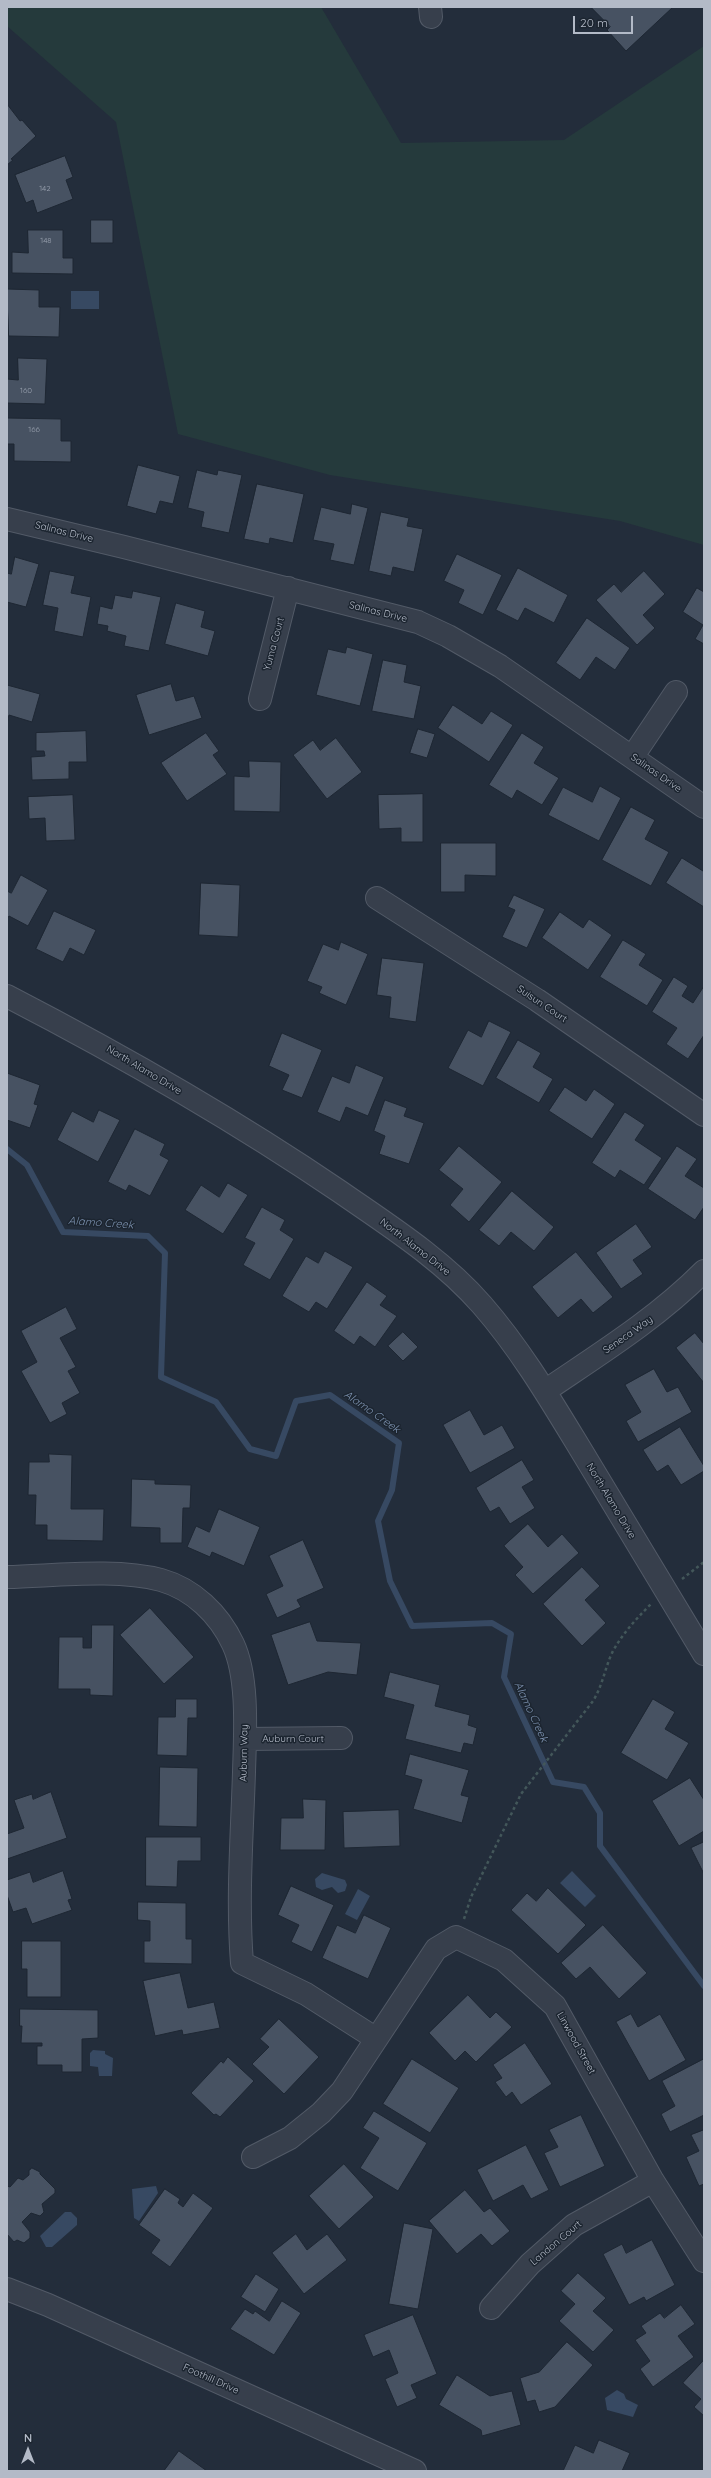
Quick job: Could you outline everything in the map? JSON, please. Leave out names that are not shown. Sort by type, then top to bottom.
[{"type":"street","name":"Salinas Drive","points":[[7,519],[288,588],[418,622],[448,636],[500,666],[633,756],[704,807]]},
{"type":"street","name":"Yuma Court","points":[[260,699],[288,588]]},
{"type":"street","points":[[633,756],[676,692]]},
{"type":"street","name":"Suisun Court","points":[[378,898],[537,1000],[704,1115]]},
{"type":"street","name":"North Alamo Drive","points":[[7,996],[99,1043],[274,1147],[380,1219],[432,1258],[479,1302],[507,1335],[545,1391],[704,1654]]},
{"type":"street","name":"Seneca Way","points":[[545,1391],[632,1333],[676,1298],[704,1271]]},
{"type":"street","name":"Auburn Way","points":[[7,1577],[131,1574],[161,1580],[182,1589],[203,1603],[221,1622],[234,1645],[244,1699],[245,1739],[240,1921],[242,1963],[306,1994],[375,2038]]},
{"type":"street","name":"Auburn Court","points":[[245,1739],[341,1738]]},
{"type":"street","points":[[252,2157],[290,2138],[320,2113],[342,2091],[375,2038],[436,1949],[456,1937]]},
{"type":"street","name":"Linwood Street","points":[[456,1937],[504,1960],[555,2006],[653,2181],[704,2262]]},
{"type":"street","name":"Landon Court","points":[[491,2308],[530,2264],[574,2225],[653,2181]]},
{"type":"street","name":"Foothill Drive","points":[[7,2289],[55,2308],[415,2471]]},
{"type":"path","points":[[456,1937],[480,1878],[491,1860],[521,1794],[599,1691],[613,1652],[633,1622],[665,1590],[704,1562]]},
{"type":"green space","points":[[7,7],[321,7],[401,143],[564,140],[704,46],[704,545],[620,521],[330,475],[178,434],[116,122],[7,26]]},
{"type":"water","points":[[71,291],[99,291],[99,309],[71,309]]},
{"type":"water","points":[[572,1871],[596,1896],[585,1907],[560,1883]]},
{"type":"water","points":[[322,1873],[345,1880],[347,1885],[345,1891],[338,1893],[332,1887],[322,1890],[316,1887],[315,1879]]},
{"type":"water","points":[[358,1889],[370,1896],[357,1920],[345,1914]]},
{"type":"water","points":[[93,2050],[105,2051],[105,2054],[113,2058],[112,2076],[99,2076],[98,2067],[90,2066],[90,2053]]},
{"type":"water","points":[[156,2186],[158,2193],[139,2221],[134,2218],[132,2189]]},
{"type":"water","points":[[65,2212],[71,2212],[77,2218],[77,2225],[52,2247],[46,2247],[40,2236]]},
{"type":"water","points":[[617,2390],[624,2394],[626,2399],[638,2405],[633,2417],[607,2410],[605,2398]]},
{"type":"building","points":[[591,7],[673,7],[626,51],[607,30],[610,27]]},
{"type":"building","points":[[7,104],[20,121],[22,120],[36,136],[11,159],[13,160],[7,165]]},
{"type":"building","points":[[65,156],[73,177],[66,180],[73,199],[37,213],[33,200],[26,203],[15,175]]},
{"type":"building","points":[[91,220],[113,220],[113,243],[91,243]]},
{"type":"building","points":[[28,230],[63,230],[63,258],[73,258],[73,274],[12,273],[12,252],[28,253]]},
{"type":"building","points":[[7,289],[39,290],[39,307],[60,307],[59,337],[9,336]]},
{"type":"building","points":[[18,358],[47,359],[45,404],[7,403],[7,379],[18,380]]},
{"type":"building","points":[[7,418],[61,419],[61,441],[71,441],[71,462],[14,461],[14,444],[7,444]]},
{"type":"building","points":[[138,465],[180,476],[173,504],[160,501],[156,514],[127,506]]},
{"type":"building","points":[[197,470],[217,475],[218,470],[242,475],[229,533],[201,527],[204,512],[188,508]]},
{"type":"building","points":[[257,484],[304,494],[293,543],[270,538],[269,544],[244,539]]},
{"type":"building","points":[[352,504],[368,508],[354,565],[330,560],[334,544],[313,540],[321,507],[350,514]]},
{"type":"building","points":[[381,512],[409,518],[407,526],[423,529],[414,572],[393,567],[391,576],[369,571]]},
{"type":"building","points":[[457,554],[502,575],[483,615],[458,603],[464,590],[444,581]]},
{"type":"building","points":[[15,557],[39,564],[26,607],[7,602],[7,573],[11,574]]},
{"type":"building","points":[[518,568],[568,595],[554,623],[525,608],[518,621],[496,610]]},
{"type":"building","points":[[50,571],[75,576],[71,593],[91,597],[83,637],[54,631],[58,608],[43,605]]},
{"type":"building","points":[[644,571],[665,594],[643,615],[655,628],[637,645],[596,600],[614,584],[621,592]]},
{"type":"building","points":[[697,588],[704,592],[704,644],[695,639],[703,625],[683,612]]},
{"type":"building","points":[[133,591],[161,597],[149,651],[124,646],[126,636],[107,631],[108,626],[97,624],[100,606],[112,609],[115,595],[131,598]]},
{"type":"building","points":[[176,603],[205,611],[201,627],[215,631],[208,656],[165,644]]},
{"type":"building","points":[[587,618],[630,648],[615,670],[596,657],[580,680],[556,663]]},
{"type":"building","points":[[347,647],[373,654],[360,706],[316,695],[328,649],[345,653]]},
{"type":"building","points":[[383,660],[407,665],[404,682],[421,686],[414,719],[372,711]]},
{"type":"building","points":[[171,684],[176,701],[194,696],[202,718],[149,735],[136,695]]},
{"type":"building","points":[[7,685],[40,694],[32,722],[9,715],[7,723]]},
{"type":"building","points":[[453,705],[482,724],[491,711],[513,725],[489,762],[438,728]]},
{"type":"building","points":[[418,729],[435,734],[427,758],[410,753]]},
{"type":"building","points":[[86,731],[87,762],[69,762],[69,779],[32,780],[31,757],[45,756],[44,751],[36,751],[36,733]]},
{"type":"building","points":[[206,733],[219,751],[213,755],[227,774],[187,801],[161,763]]},
{"type":"building","points":[[522,733],[544,747],[534,763],[559,778],[542,805],[517,790],[512,799],[489,785]]},
{"type":"building","points":[[336,738],[362,772],[327,799],[293,755],[313,740],[320,750]]},
{"type":"building","points":[[249,761],[281,762],[280,812],[234,811],[234,776],[249,777]]},
{"type":"building","points":[[600,786],[621,798],[599,841],[548,815],[563,787],[592,802]]},
{"type":"building","points":[[423,794],[423,842],[401,842],[401,828],[379,829],[378,795]]},
{"type":"building","points":[[73,795],[75,840],[46,841],[45,818],[29,819],[28,797]]},
{"type":"building","points":[[631,807],[655,820],[645,839],[669,852],[651,886],[602,860]]},
{"type":"building","points":[[441,843],[496,843],[496,876],[465,875],[465,892],[441,892]]},
{"type":"building","points":[[682,858],[703,871],[704,870],[704,907],[666,883]]},
{"type":"building","points":[[21,875],[48,890],[28,926],[9,916],[7,919],[7,891],[11,893]]},
{"type":"building","points":[[201,883],[240,885],[238,937],[199,935]]},
{"type":"building","points":[[514,895],[545,909],[527,948],[502,937],[515,910],[508,907]]},
{"type":"building","points":[[54,911],[96,930],[84,955],[70,948],[63,962],[36,949]]},
{"type":"building","points":[[560,912],[583,928],[589,919],[612,935],[588,970],[542,938]]},
{"type":"building","points":[[623,940],[646,954],[639,965],[663,980],[647,1006],[600,977]]},
{"type":"building","points":[[341,942],[368,954],[346,1005],[319,993],[322,987],[307,981],[323,944],[338,950]]},
{"type":"building","points":[[382,958],[424,963],[416,1022],[389,1018],[391,997],[377,995]]},
{"type":"building","points":[[674,977],[688,986],[682,996],[693,1003],[704,986],[704,1035],[688,1059],[666,1044],[677,1028],[652,1012]]},
{"type":"building","points":[[489,1021],[511,1032],[483,1086],[448,1068],[468,1030],[481,1037]]},
{"type":"building","points":[[282,1033],[322,1050],[302,1098],[282,1090],[289,1075],[269,1066]]},
{"type":"building","points":[[518,1040],[541,1053],[533,1067],[553,1079],[539,1103],[496,1078]]},
{"type":"building","points":[[356,1065],[384,1077],[368,1116],[346,1107],[340,1122],[317,1112],[332,1076],[349,1083]]},
{"type":"building","points":[[7,1073],[40,1085],[34,1104],[38,1105],[30,1128],[7,1120]]},
{"type":"building","points":[[565,1087],[586,1101],[594,1089],[615,1104],[592,1139],[549,1111]]},
{"type":"building","points":[[385,1100],[407,1108],[404,1116],[424,1123],[409,1164],[379,1154],[385,1136],[374,1131]]},
{"type":"building","points":[[99,1110],[120,1120],[98,1162],[57,1140],[72,1111],[93,1122]]},
{"type":"building","points":[[625,1112],[645,1125],[635,1140],[662,1158],[644,1185],[620,1170],[615,1178],[592,1163]]},
{"type":"building","points":[[135,1129],[165,1144],[160,1155],[169,1160],[150,1196],[129,1185],[126,1191],[108,1182]]},
{"type":"building","points":[[459,1146],[502,1182],[469,1222],[450,1205],[463,1189],[439,1170]]},
{"type":"building","points":[[677,1146],[697,1159],[685,1176],[704,1188],[704,1207],[695,1220],[648,1189]]},
{"type":"building","points":[[228,1183],[248,1195],[223,1234],[185,1210],[201,1185],[219,1197]]},
{"type":"building","points":[[512,1191],[554,1227],[534,1251],[511,1232],[499,1246],[479,1230]]},
{"type":"building","points":[[262,1207],[285,1220],[280,1230],[294,1239],[270,1280],[243,1265],[255,1243],[245,1238]]},
{"type":"building","points":[[636,1224],[652,1247],[633,1260],[643,1274],[621,1289],[596,1253]]},
{"type":"building","points":[[325,1251],[353,1267],[327,1309],[316,1302],[309,1312],[282,1296],[306,1256],[318,1263]]},
{"type":"building","points":[[576,1252],[613,1297],[593,1313],[581,1299],[558,1318],[532,1287]]},
{"type":"building","points":[[367,1282],[387,1296],[380,1305],[397,1316],[375,1347],[360,1336],[354,1345],[334,1331]]},
{"type":"building","points":[[66,1307],[77,1329],[60,1338],[76,1367],[68,1371],[80,1393],[62,1403],[67,1414],[50,1423],[21,1371],[37,1362],[21,1331]]},
{"type":"building","points":[[403,1332],[418,1347],[403,1361],[388,1346]]},
{"type":"building","points":[[695,1333],[704,1344],[704,1383],[676,1348]]},
{"type":"building","points":[[654,1369],[667,1392],[678,1387],[692,1412],[638,1442],[626,1421],[641,1412],[625,1385]]},
{"type":"building","points":[[470,1410],[484,1435],[502,1425],[515,1448],[470,1473],[443,1425]]},
{"type":"building","points":[[680,1427],[704,1466],[704,1471],[681,1485],[668,1465],[657,1472],[643,1450]]},
{"type":"building","points":[[49,1454],[72,1455],[71,1509],[104,1509],[103,1541],[47,1540],[47,1525],[35,1525],[36,1495],[28,1495],[29,1462],[49,1462]]},
{"type":"building","points":[[522,1460],[534,1480],[522,1487],[535,1508],[510,1524],[499,1507],[490,1512],[476,1488]]},
{"type":"building","points":[[132,1479],[155,1480],[155,1484],[191,1485],[190,1508],[183,1508],[182,1543],[160,1543],[160,1528],[131,1527]]},
{"type":"building","points":[[219,1509],[260,1527],[244,1566],[212,1552],[210,1557],[187,1547],[196,1526],[209,1532]]},
{"type":"building","points":[[528,1524],[548,1547],[562,1534],[579,1553],[533,1594],[515,1575],[523,1567],[504,1546]]},
{"type":"building","points":[[303,1540],[324,1588],[297,1600],[301,1607],[277,1618],[266,1594],[283,1586],[269,1556]]},
{"type":"building","points":[[582,1567],[600,1586],[585,1600],[606,1623],[582,1646],[543,1604]]},
{"type":"building","points":[[150,1608],[194,1657],[164,1684],[120,1635]]},
{"type":"building","points":[[310,1622],[317,1641],[361,1643],[357,1675],[328,1672],[288,1685],[271,1635]]},
{"type":"building","points":[[92,1625],[114,1625],[113,1696],[90,1695],[90,1689],[58,1689],[59,1637],[83,1637],[83,1648],[91,1648]]},
{"type":"building","points":[[390,1672],[440,1685],[435,1706],[470,1715],[468,1725],[477,1728],[473,1745],[464,1743],[461,1753],[405,1739],[414,1705],[384,1697]]},
{"type":"building","points":[[176,1699],[197,1699],[197,1718],[188,1718],[187,1756],[157,1755],[158,1717],[175,1717]]},
{"type":"building","points":[[653,1699],[675,1712],[665,1729],[689,1743],[667,1780],[621,1753]]},
{"type":"building","points":[[410,1754],[469,1770],[461,1795],[469,1797],[462,1823],[413,1809],[422,1780],[405,1775]]},
{"type":"building","points":[[160,1767],[198,1768],[197,1827],[159,1826]]},
{"type":"building","points":[[690,1778],[704,1800],[704,1831],[679,1846],[652,1801]]},
{"type":"building","points":[[51,1792],[67,1838],[7,1859],[7,1834],[24,1828],[14,1800],[32,1794],[33,1799]]},
{"type":"building","points":[[303,1799],[326,1800],[325,1850],[280,1850],[281,1818],[303,1818]]},
{"type":"building","points":[[399,1810],[400,1846],[344,1848],[343,1812]]},
{"type":"building","points":[[146,1837],[201,1837],[201,1861],[178,1861],[177,1887],[146,1886]]},
{"type":"building","points":[[704,1842],[704,1874],[691,1848]]},
{"type":"building","points":[[63,1871],[72,1899],[68,1900],[72,1910],[32,1924],[26,1908],[13,1912],[7,1895],[7,1880],[30,1872],[33,1882]]},
{"type":"building","points":[[291,1886],[334,1905],[312,1952],[291,1942],[299,1925],[278,1915]]},
{"type":"building","points":[[548,1888],[586,1925],[558,1954],[511,1910],[527,1893],[536,1901]]},
{"type":"building","points":[[138,1902],[186,1903],[186,1939],[192,1939],[192,1964],[144,1963],[144,1941],[150,1941],[150,1921],[138,1920]]},
{"type":"building","points":[[364,1915],[391,1928],[368,1979],[322,1958],[337,1925],[355,1933]]},
{"type":"building","points":[[603,1925],[647,1973],[619,1999],[590,1967],[576,1979],[561,1963]]},
{"type":"building","points":[[22,1941],[61,1941],[61,1997],[27,1997],[27,1969],[22,1969]]},
{"type":"building","points":[[180,1973],[188,2008],[214,2002],[220,2028],[183,2035],[182,2030],[155,2036],[143,1981]]},
{"type":"building","points":[[468,1995],[490,2018],[496,2012],[512,2027],[476,2062],[465,2051],[455,2061],[429,2033]]},
{"type":"building","points":[[20,2009],[98,2010],[98,2038],[82,2039],[82,2072],[62,2072],[62,2065],[37,2065],[37,2046],[42,2046],[42,2043],[21,2043],[22,2026],[20,2026]]},
{"type":"building","points":[[631,2014],[638,2027],[660,2014],[686,2060],[649,2081],[616,2022]]},
{"type":"building","points":[[279,2019],[319,2057],[284,2094],[252,2064],[269,2047],[260,2039]]},
{"type":"building","points":[[525,2043],[552,2084],[521,2105],[512,2092],[506,2097],[495,2082],[502,2078],[493,2065]]},
{"type":"building","points":[[228,2057],[254,2081],[220,2117],[216,2114],[214,2115],[191,2093],[221,2061],[223,2063]]},
{"type":"building","points":[[412,2059],[459,2088],[430,2133],[383,2104]]},
{"type":"building","points":[[704,2059],[704,2115],[670,2132],[661,2114],[675,2106],[662,2081]]},
{"type":"building","points":[[374,2111],[427,2143],[398,2191],[360,2168],[379,2138],[363,2128]]},
{"type":"building","points":[[581,2115],[605,2166],[560,2187],[544,2153],[558,2147],[549,2130]]},
{"type":"building","points":[[704,2130],[704,2184],[699,2186],[686,2157],[699,2151],[691,2135]]},
{"type":"building","points":[[526,2145],[549,2190],[531,2199],[523,2185],[493,2201],[477,2170]]},
{"type":"building","points":[[344,2164],[374,2197],[339,2229],[309,2196]]},
{"type":"building","points":[[32,2168],[40,2172],[40,2174],[55,2189],[55,2193],[42,2204],[44,2212],[40,2216],[31,2213],[22,2222],[30,2232],[30,2238],[24,2243],[17,2240],[14,2242],[7,2234],[7,2186],[10,2187],[18,2178],[23,2180],[29,2175],[29,2171]]},
{"type":"building","points":[[165,2189],[180,2199],[178,2203],[183,2207],[193,2193],[213,2208],[170,2267],[151,2253],[160,2240],[139,2225]]},
{"type":"building","points":[[465,2190],[484,2212],[490,2208],[510,2231],[492,2246],[481,2234],[457,2254],[429,2221]]},
{"type":"building","points":[[404,2223],[433,2229],[418,2309],[389,2304]]},
{"type":"building","points":[[296,2234],[307,2250],[327,2234],[347,2260],[304,2294],[272,2253]]},
{"type":"building","points":[[652,2240],[675,2285],[646,2301],[644,2297],[629,2305],[603,2254],[622,2244],[626,2253]]},
{"type":"building","points":[[578,2273],[606,2298],[593,2311],[614,2330],[593,2352],[559,2321],[575,2304],[561,2291]]},
{"type":"building","points":[[256,2274],[279,2289],[265,2312],[241,2297]]},
{"type":"building","points":[[282,2301],[301,2313],[274,2355],[230,2329],[245,2309],[253,2314],[255,2311],[269,2321]]},
{"type":"building","points":[[681,2305],[695,2324],[678,2336],[694,2357],[653,2387],[640,2369],[650,2361],[635,2340],[646,2333],[641,2326],[660,2313],[664,2318]]},
{"type":"building","points":[[413,2315],[437,2374],[411,2385],[417,2398],[397,2407],[385,2379],[398,2373],[389,2350],[373,2357],[364,2335]]},
{"type":"building","points":[[567,2342],[593,2365],[555,2407],[539,2412],[535,2400],[527,2402],[520,2378],[539,2372]]},
{"type":"building","points":[[704,2360],[704,2416],[694,2407],[701,2399],[683,2383]]},
{"type":"building","points":[[457,2375],[490,2396],[512,2391],[521,2425],[482,2436],[481,2430],[439,2405]]},
{"type":"building","points":[[599,2440],[630,2453],[622,2471],[563,2471],[575,2445],[593,2453]]},
{"type":"building","points":[[179,2451],[207,2471],[164,2471]]},
{"type":"waterway","name":"Alamo Creek","points":[[7,1149],[27,1165],[63,1232],[148,1236],[165,1253],[161,1377],[216,1402],[250,1449],[276,1456],[296,1401],[330,1395],[399,1443],[392,1490],[378,1521],[390,1581],[412,1626],[492,1623],[511,1634],[504,1677],[553,1782],[584,1787],[600,1813],[600,1846],[704,1986]]}]
